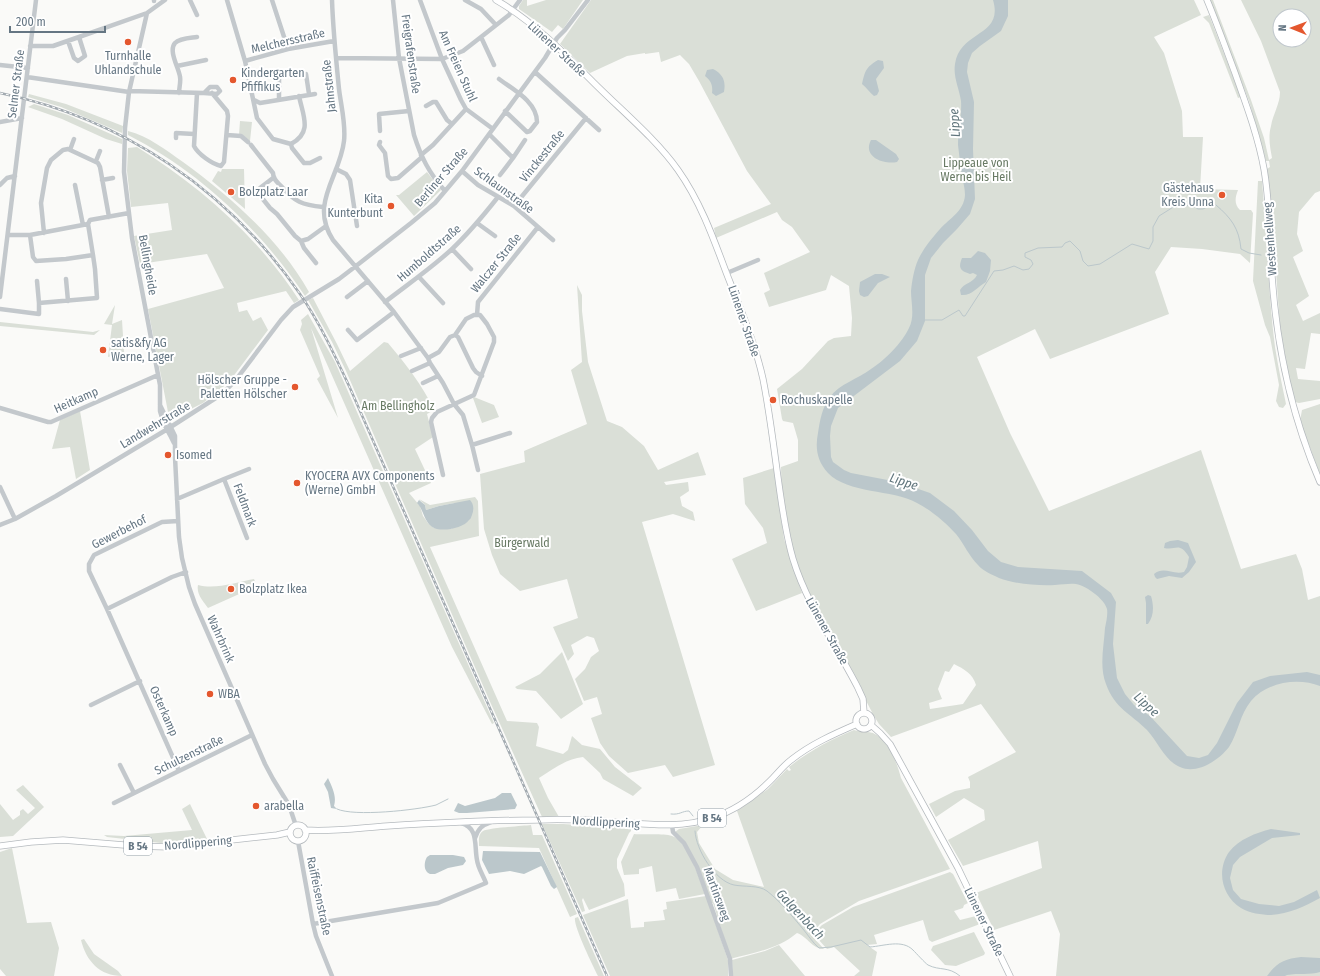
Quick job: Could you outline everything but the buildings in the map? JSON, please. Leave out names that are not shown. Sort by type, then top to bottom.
[{"type":"main road","name":"Lünener Straße","points":[[496,0],[513,10],[537,28],[639,127],[678,169],[697,201],[727,273],[753,344],[763,381],[785,525],[792,557],[800,580],[811,603],[860,692],[863,699],[864,713]]},
{"type":"main road","name":"Westenhellweg","points":[[1207,0],[1248,109],[1264,168],[1268,200],[1274,298],[1282,360],[1293,409],[1305,446],[1320,482]]},
{"type":"main road","points":[[864,713],[871,717],[872,722],[867,728],[862,728],[857,724],[857,718],[860,714],[864,713]]},
{"type":"main road","name":"Nordlippering","points":[[305,833],[459,822],[562,820],[672,825],[701,821],[723,814],[735,808],[759,791],[791,760],[803,751],[820,741],[857,724]]},
{"type":"main road","name":"Lünener Straße","points":[[871,725],[890,744],[954,862],[1010,976]]},
{"type":"main road","points":[[296,826],[301,826],[305,833],[302,840],[298,841],[294,841],[290,834],[293,827],[296,826]]},
{"type":"main road","name":"Nordlippering","points":[[0,846],[64,840],[144,847],[169,847],[290,834]]},
{"type":"street","name":"Selmer Straße","points":[[0,297],[1,277],[8,235],[36,0]]},
{"type":"street","points":[[30,46],[47,47],[68,41],[148,13],[165,0]]},
{"type":"street","points":[[190,0],[197,15]]},
{"type":"street","points":[[227,0],[246,61],[257,118],[273,139],[291,144],[299,140],[305,130],[299,96]]},
{"type":"street","points":[[272,0],[288,49]]},
{"type":"street","name":"Jahnstraße","points":[[332,0],[334,40],[344,136],[342,150],[327,190],[323,207],[326,226],[333,240],[356,266]]},
{"type":"street","name":"Freigrafenstraße","points":[[393,0],[399,58],[414,135],[430,172],[445,190]]},
{"type":"street","name":"Am Freien Stuhl","points":[[420,0],[455,89],[466,109],[493,129]]},
{"type":"street","points":[[465,0],[481,9],[496,25]]},
{"type":"street","points":[[336,58],[442,58],[463,51],[509,15],[520,0]]},
{"type":"street","name":"Berliner Straße","points":[[293,307],[337,280],[356,266],[434,203],[462,171],[535,72],[554,45],[557,38],[588,0]]},
{"type":"street","name":"Bellingheide","points":[[148,13],[130,92],[126,128],[124,172],[132,238],[160,385],[160,405],[169,429]]},
{"type":"street","points":[[68,41],[74,58],[78,61],[85,56],[79,37]]},
{"type":"street","points":[[179,93],[180,77],[173,50],[175,43],[180,40],[197,37]]},
{"type":"street","points":[[481,37],[494,65]]},
{"type":"street","name":"Melchersstraße","points":[[246,61],[288,49],[334,40]]},
{"type":"street","points":[[177,66],[206,60]]},
{"type":"street","points":[[0,65],[28,68]]},
{"type":"street","points":[[535,72],[599,130]]},
{"type":"street","points":[[306,74],[309,94]]},
{"type":"street","points":[[27,77],[130,92],[179,93],[197,93],[204,93],[219,93],[219,89],[217,87],[210,87],[204,93]]},
{"type":"street","points":[[279,78],[280,99]]},
{"type":"street","points":[[500,79],[519,93],[535,110],[537,118],[536,124],[530,131],[527,132],[506,111]]},
{"type":"street","points":[[197,93],[194,146],[196,150],[221,166],[224,162],[228,113],[212,93]]},
{"type":"street","points":[[254,100],[260,103],[315,94]]},
{"type":"street","points":[[426,106],[436,102],[447,120],[452,124]]},
{"type":"street","points":[[380,142],[379,145],[385,153],[388,176],[391,179],[398,178],[433,145],[466,109]]},
{"type":"street","name":"Freigrafenstraße","points":[[380,131],[379,114],[409,111]]},
{"type":"street","points":[[0,122],[22,118]]},
{"type":"street","name":"Vinckestraße","points":[[514,206],[586,118]]},
{"type":"street","points":[[176,138],[176,133],[194,134]]},
{"type":"street","points":[[489,134],[513,158]]},
{"type":"street","points":[[227,135],[241,136],[250,143],[273,173],[273,178],[291,197],[307,205],[323,207]]},
{"type":"street","points":[[70,150],[74,139]]},
{"type":"street","points":[[500,175],[525,140]]},
{"type":"street","points":[[291,144],[292,148],[304,163],[310,163],[320,158]]},
{"type":"street","points":[[44,233],[42,203],[48,164],[64,150],[70,150],[96,161],[99,165],[109,217]]},
{"type":"street","points":[[96,161],[100,151]]},
{"type":"street","points":[[336,169],[346,174],[350,180],[357,226]]},
{"type":"street","name":"Schlaunstraße","points":[[462,171],[478,185],[514,206],[553,240]]},
{"type":"street","points":[[0,185],[7,178],[15,176]]},
{"type":"street","points":[[102,180],[113,178]]},
{"type":"street","points":[[273,178],[260,188],[262,198],[301,241],[304,248],[316,263]]},
{"type":"street","points":[[39,303],[98,298],[93,255],[75,185]]},
{"type":"street","name":"Humboldtstraße","points":[[385,302],[419,277],[452,249],[477,223],[498,197]]},
{"type":"street","points":[[8,235],[30,235],[44,233],[85,225],[90,220],[129,213]]},
{"type":"street","points":[[477,223],[495,236]]},
{"type":"street","points":[[301,241],[308,239],[326,226]]},
{"type":"street","name":"Walczer Straße","points":[[477,315],[478,302],[538,227]]},
{"type":"street","points":[[30,235],[33,257],[36,261],[93,255]]},
{"type":"street","points":[[452,249],[471,269]]},
{"type":"street","points":[[727,273],[758,260]]},
{"type":"street","points":[[356,266],[394,312],[421,348],[454,404],[463,416],[478,470]]},
{"type":"street","points":[[419,277],[443,303]]},
{"type":"street","points":[[66,279],[68,300]]},
{"type":"street","points":[[0,309],[39,314],[37,281]]},
{"type":"street","points":[[347,297],[368,281]]},
{"type":"street","name":"Landwehrstraße","points":[[0,525],[15,520],[169,429],[214,400],[235,381],[281,320],[293,307]]},
{"type":"street","points":[[348,330],[357,340],[394,312]]},
{"type":"street","points":[[412,371],[439,352],[450,337],[455,335],[466,319],[474,315],[483,318],[494,337],[493,346],[474,395],[437,412],[432,418],[431,422],[443,475]]},
{"type":"street","points":[[455,335],[458,337],[473,368],[482,376]]},
{"type":"street","points":[[401,356],[421,348]]},
{"type":"street","name":"Heitkamp","points":[[0,408],[51,422],[158,375]]},
{"type":"street","points":[[423,383],[438,376]]},
{"type":"street","name":"Wahrbrink","points":[[169,429],[175,436],[178,521],[182,558],[195,604],[252,735],[273,779],[289,805],[296,826]]},
{"type":"street","points":[[472,445],[510,433]]},
{"type":"street","name":"Feldmark","points":[[177,499],[249,469]]},
{"type":"street","name":"Feldmark","points":[[224,479],[247,538]]},
{"type":"street","points":[[0,487],[15,520]]},
{"type":"street","name":"Gewerbehof","points":[[108,609],[89,571],[89,564],[92,557],[158,524],[178,521]]},
{"type":"street","points":[[108,609],[172,577],[186,572]]},
{"type":"street","name":"Osterkamp","points":[[108,609],[179,771]]},
{"type":"street","name":"Osterkamp","points":[[91,705],[140,681]]},
{"type":"street","name":"Schulzenstraße","points":[[114,803],[252,735]]},
{"type":"street","points":[[120,765],[134,793]]},
{"type":"street","points":[[475,838],[481,827],[495,821]]},
{"type":"street","points":[[312,924],[438,903],[486,883],[477,862],[475,838],[472,830],[459,822]]},
{"type":"street","name":"Martinsweg","points":[[672,825],[673,832],[684,843],[697,867],[730,959],[731,976]]},
{"type":"street","name":"Raiffeisenstraße","points":[[298,841],[312,924],[332,976]]},
{"type":"green space","points":[[523,0],[527,0],[527,6],[546,0],[583,0],[563,29],[558,25],[552,32],[519,9],[519,6]]},
{"type":"green space","name":"Lippeaue von Werne bis Heil","points":[[591,0],[1194,0],[1201,15],[1154,37],[1164,53],[1182,111],[1183,137],[1203,137],[1200,189],[1238,190],[1236,201],[1238,208],[1240,210],[1251,210],[1253,213],[1250,263],[1240,254],[1171,247],[1155,272],[1169,314],[1050,359],[1035,329],[977,357],[1010,433],[1049,511],[1201,450],[1241,569],[1296,554],[1302,569],[1308,600],[1320,596],[1320,976],[1056,976],[1060,934],[1051,911],[994,930],[976,893],[1042,868],[1038,841],[963,866],[948,840],[985,820],[984,810],[964,798],[936,817],[929,804],[955,791],[970,788],[968,777],[1016,752],[981,704],[891,737],[874,716],[815,603],[813,603],[801,578],[790,538],[781,480],[781,467],[798,461],[798,440],[793,423],[783,421],[782,419],[777,389],[802,369],[828,341],[834,338],[851,336],[852,318],[849,286],[831,275],[826,290],[769,307],[764,293],[770,290],[764,273],[810,252],[792,227],[782,220],[777,212],[716,238],[714,228],[771,204],[747,171],[699,81],[689,64],[680,55],[661,62],[659,52],[627,56],[590,73],[560,44]],"holes":[[[954,664],[965,670],[973,678],[976,685],[963,704],[930,709],[929,703],[942,699],[938,689],[945,671],[949,672]]]},
{"type":"green space","points":[[1209,0],[1213,0],[1251,100],[1264,138],[1269,160],[1272,158],[1270,130],[1279,101],[1280,92],[1261,41],[1241,0],[1320,0],[1320,191],[1315,193],[1299,212],[1297,234],[1303,251],[1293,257],[1309,296],[1296,305],[1303,321],[1320,313],[1320,334],[1311,333],[1305,369],[1296,368],[1298,379],[1320,381],[1320,399],[1299,403],[1295,402],[1289,379],[1280,328],[1267,169],[1270,167],[1269,161],[1266,161],[1249,101]]},
{"type":"green space","points":[[1209,15],[1241,97],[1238,98],[1209,23],[1203,17]]},
{"type":"green space","points":[[29,94],[66,104],[123,126],[122,133],[61,107],[28,97]]},
{"type":"green space","points":[[34,104],[68,115],[122,139],[122,144],[106,139],[62,119],[28,107]]},
{"type":"green space","points":[[240,121],[252,122],[250,141],[239,135]]},
{"type":"green space","points":[[128,131],[143,136],[163,148],[219,190],[236,205],[284,254],[309,292],[305,296],[269,248],[227,204],[204,184],[179,166],[128,135]]},
{"type":"green space","points":[[137,147],[184,179],[227,215],[247,234],[265,255],[299,300],[294,303],[286,291],[237,303],[239,312],[247,310],[253,321],[261,317],[268,330],[232,378],[221,389],[203,403],[173,418],[171,418],[168,412],[148,309],[224,288],[207,254],[140,264],[134,236],[172,230],[168,203],[131,207],[127,171],[128,148]]},
{"type":"green space","points":[[222,169],[244,169],[245,209],[212,181],[218,171],[221,172]]},
{"type":"green space","points":[[427,172],[441,190],[414,216],[396,195],[399,195]]},
{"type":"green space","points":[[1258,181],[1262,181],[1269,285],[1276,354],[1286,404],[1283,408],[1279,407],[1276,401],[1279,385],[1270,337],[1265,325],[1253,281]]},
{"type":"green space","name":"Bürgerwald","points":[[577,285],[582,295],[582,311],[588,362],[607,421],[622,427],[644,446],[658,470],[698,452],[706,475],[664,482],[666,485],[688,482],[689,491],[680,497],[682,506],[693,512],[695,521],[673,514],[642,522],[715,765],[673,777],[665,765],[628,773],[609,756],[600,743],[591,718],[602,714],[597,697],[584,701],[575,679],[585,669],[591,657],[599,651],[594,638],[587,636],[571,645],[574,654],[568,661],[553,627],[578,618],[567,579],[520,591],[500,574],[484,529],[480,474],[525,462],[524,451],[587,424],[571,370],[582,362]]},
{"type":"green space","name":"Am Bellingholz","points":[[313,298],[350,371],[384,342],[388,343],[413,375],[430,401],[434,410],[427,414],[433,437],[415,449],[431,483],[409,493],[420,506],[423,516],[428,523],[434,528],[452,529],[455,503],[426,510],[425,505],[419,499],[430,505],[475,497],[478,501],[479,536],[430,547],[507,721],[537,723],[539,727],[536,746],[563,754],[568,750],[572,736],[582,745],[600,749],[615,767],[642,788],[633,796],[603,779],[600,773],[583,757],[577,758],[560,765],[539,778],[559,817],[542,817],[491,704],[346,371],[332,342],[308,300]]},
{"type":"green space","points":[[115,305],[112,324],[122,320],[124,352],[108,357],[112,325],[104,324]]},
{"type":"green space","points":[[308,314],[335,362],[494,723],[492,724],[452,647],[311,328],[338,418],[317,379],[320,376],[300,330],[302,324],[301,320]]},
{"type":"green space","points":[[0,322],[93,332],[100,330],[94,335],[0,326]]},
{"type":"green space","points":[[474,397],[494,405],[499,417],[482,423],[473,398]]},
{"type":"green space","points":[[1320,404],[1320,474],[1300,421],[1302,410]]},
{"type":"green space","points":[[80,411],[90,470],[76,479],[70,447],[52,449],[60,420]]},
{"type":"green space","points":[[774,468],[784,539],[802,593],[756,611],[732,559],[767,543],[763,528],[745,504],[743,478]]},
{"type":"green space","points":[[254,579],[257,586],[208,608],[198,592],[198,585],[212,587]]},
{"type":"green space","points":[[562,652],[583,704],[561,719],[536,691],[517,689],[515,687],[540,674]]},
{"type":"green space","points":[[854,730],[873,733],[879,736],[888,746],[895,759],[901,778],[950,869],[859,901],[820,924],[811,935],[824,949],[816,947],[797,933],[774,947],[730,959],[713,903],[710,903],[696,866],[675,832],[679,829],[703,825],[697,832],[699,843],[715,869],[733,880],[764,887],[737,811],[768,789],[787,769],[789,771],[791,770],[789,767],[804,756],[828,742]]},
{"type":"green space","points":[[23,785],[44,807],[13,836],[0,837],[0,804],[13,820],[20,815],[20,811],[23,809],[28,814],[35,808],[16,790]]},
{"type":"green space","points":[[190,804],[207,839],[161,843],[107,837],[104,835],[124,836],[192,830],[182,809]]},
{"type":"green space","points":[[542,824],[631,829],[617,859],[617,868],[624,884],[625,896],[589,910],[583,898],[582,900],[585,911],[582,912]]},
{"type":"green space","points":[[531,825],[533,835],[542,835],[577,914],[570,917],[539,848],[479,846],[481,832],[483,831]]},
{"type":"green space","points":[[634,834],[664,835],[672,836],[678,839],[688,852],[705,894],[679,899],[676,888],[656,892],[652,866],[639,869],[639,874],[624,875],[621,862]]},
{"type":"green space","points":[[12,848],[27,923],[51,922],[59,948],[54,976],[6,976],[0,969],[0,852]]},
{"type":"green space","points":[[950,872],[953,874],[968,903],[964,905],[963,908],[954,911],[960,920],[976,916],[980,924],[932,942],[929,940],[923,920],[874,935],[877,944],[867,945],[877,952],[872,976],[854,976],[860,971],[834,947],[827,949],[818,939],[817,930],[822,925],[853,907]]},
{"type":"green space","points":[[706,896],[728,960],[728,976],[610,976],[583,915],[628,899],[631,928],[644,927],[644,922],[665,920],[663,910],[667,909],[666,902]]},
{"type":"green space","points":[[578,917],[604,976],[598,976],[584,946],[575,922],[575,918]]},
{"type":"green space","points":[[974,932],[985,953],[984,955],[956,966],[945,965],[931,950],[933,946]]},
{"type":"green space","points":[[84,939],[94,954],[118,971],[122,976],[107,973],[95,966],[90,961],[83,948],[81,940]]},
{"type":"green space","points":[[779,945],[805,976],[733,976],[732,960],[765,951]]},
{"type":"shaded area","points":[[993,0],[1008,0],[1008,16],[1001,31],[972,53],[968,63],[967,72],[974,102],[973,149],[975,199],[970,214],[931,258],[925,275],[925,321],[917,341],[900,361],[838,408],[831,426],[831,457],[833,462],[851,473],[898,482],[930,493],[954,511],[972,530],[988,551],[1001,562],[1018,567],[1082,571],[1111,593],[1116,602],[1113,644],[1117,678],[1125,694],[1134,705],[1150,716],[1187,756],[1199,758],[1208,755],[1217,743],[1237,703],[1253,682],[1270,676],[1307,672],[1320,675],[1320,686],[1311,683],[1293,682],[1283,683],[1265,689],[1247,706],[1235,736],[1225,752],[1214,761],[1200,768],[1187,769],[1180,767],[1170,760],[1147,730],[1118,705],[1114,699],[1106,684],[1102,663],[1107,609],[1103,601],[1096,595],[1078,584],[1027,584],[999,578],[980,567],[952,530],[928,509],[917,503],[895,495],[847,485],[828,473],[819,459],[817,439],[823,410],[827,401],[838,389],[866,373],[882,361],[893,351],[906,334],[912,319],[911,291],[913,275],[918,260],[931,240],[956,214],[964,201],[965,192],[958,145],[961,101],[955,78],[955,64],[959,53],[965,45],[987,28],[992,21],[995,12]]},
{"type":"shaded area","points":[[878,60],[883,61],[884,68],[876,79],[879,91],[877,95],[874,96],[862,84],[867,70]]},
{"type":"shaded area","points":[[713,69],[723,78],[725,84],[724,92],[716,96],[712,93],[711,83],[705,76],[707,70]]},
{"type":"shaded area","points":[[871,140],[876,140],[896,154],[899,159],[897,162],[892,163],[881,161],[872,155],[869,151]]},
{"type":"shaded area","points":[[978,251],[985,253],[991,260],[990,271],[986,282],[971,293],[961,295],[960,290],[977,275],[964,272],[961,269],[960,264],[962,258],[971,258]]},
{"type":"shaded area","points":[[875,274],[882,274],[890,277],[878,283],[868,296],[864,297],[860,295],[860,282]]},
{"type":"shaded area","points":[[419,500],[425,505],[426,510],[470,500],[473,505],[473,513],[470,519],[463,525],[443,530],[438,529],[431,526],[426,520],[417,503]]},
{"type":"shaded area","points":[[1178,540],[1188,543],[1196,562],[1189,572],[1182,578],[1169,576],[1157,579],[1154,574],[1158,572],[1165,571],[1180,573],[1184,572],[1187,567],[1189,557],[1183,549],[1164,548],[1165,543]]},
{"type":"shaded area","points":[[1148,595],[1151,596],[1153,611],[1150,621],[1146,624],[1145,597]]},
{"type":"shaded area","points":[[328,778],[334,795],[334,806],[337,809],[331,808],[328,792],[324,784]]},
{"type":"shaded area","points":[[502,793],[511,793],[517,805],[515,809],[467,813],[459,813],[454,811],[458,803],[465,806],[495,798]]},
{"type":"shaded area","points":[[1271,829],[1300,833],[1300,835],[1272,838],[1240,857],[1233,865],[1230,878],[1233,890],[1241,899],[1259,904],[1279,906],[1294,902],[1317,890],[1320,898],[1303,907],[1271,915],[1248,911],[1234,903],[1225,890],[1222,875],[1225,859],[1233,847],[1248,837]]},
{"type":"shaded area","points":[[483,851],[540,852],[557,887],[554,889],[551,886],[541,866],[524,874],[510,871],[489,874],[482,860]]},
{"type":"shaded area","points":[[430,855],[453,855],[464,857],[466,861],[463,865],[448,868],[435,874],[430,874],[426,871],[425,864],[427,857]]},
{"type":"shaded area","points":[[1301,957],[1320,958],[1320,972],[1291,974],[1285,976],[1267,976],[1278,964],[1290,959]]},
{"type":"waterway","points":[[924,320],[942,320],[959,310],[963,316],[965,316],[994,271],[1003,270],[1014,266],[1023,270],[1029,269],[1033,264],[1031,260],[1025,257],[1025,253],[1038,248],[1062,247],[1065,243],[1070,241],[1080,251],[1083,261],[1088,266],[1100,264],[1132,244],[1149,249],[1153,241],[1153,227],[1159,216],[1175,206],[1184,205],[1203,209],[1213,204],[1216,205],[1226,214],[1236,229],[1241,249],[1249,253],[1261,255]]},
{"type":"waterway","points":[[337,809],[371,813],[401,811],[436,805],[448,799]]},
{"type":"waterway","name":"Galgenbach","points":[[671,814],[689,811],[693,816]]},
{"type":"waterway","name":"Galgenbach","points":[[695,831],[696,839],[703,855],[708,864],[720,878],[734,885],[756,887],[767,891],[786,909],[819,948],[831,947],[861,940],[870,947],[893,944],[904,945],[913,950],[928,965],[952,971],[960,976]]},
{"type":"railway","points":[[0,93],[46,105],[89,121],[130,141],[170,164],[206,192],[240,222],[272,257],[300,294],[321,328],[350,388],[607,976]]},
{"type":"place","name":"Turnhalle Uhlandschule","points":[[128,42]]},
{"type":"place","name":"Kindergarten Pfiffikus","points":[[233,80]]},
{"type":"place","name":"Bolzplatz Laar","points":[[231,192]]},
{"type":"place","name":"Gästehaus Kreis Unna","points":[[1222,195]]},
{"type":"place","name":"Kita Kunterbunt","points":[[391,206]]},
{"type":"place","name":"satis&fy AG Werne, Lager","points":[[103,350]]},
{"type":"place","name":"Hölscher Gruppe - Paletten Hölscher","points":[[295,387]]},
{"type":"place","name":"Rochuskapelle","points":[[773,400]]},
{"type":"place","name":"Isomed","points":[[168,455]]},
{"type":"place","name":"KYOCERA AVX Components (Werne) GmbH","points":[[297,483]]},
{"type":"place","name":"Bolzplatz Ikea","points":[[231,589]]},
{"type":"place","name":"WBA","points":[[210,694]]},
{"type":"place","name":"arabella","points":[[256,806]]},
{"type":"water label","name":"Lippe","points":[[954,123]]},
{"type":"water label","name":"Lippe","points":[[904,481]]},
{"type":"water label","name":"Lippe","points":[[1147,704]]}]
